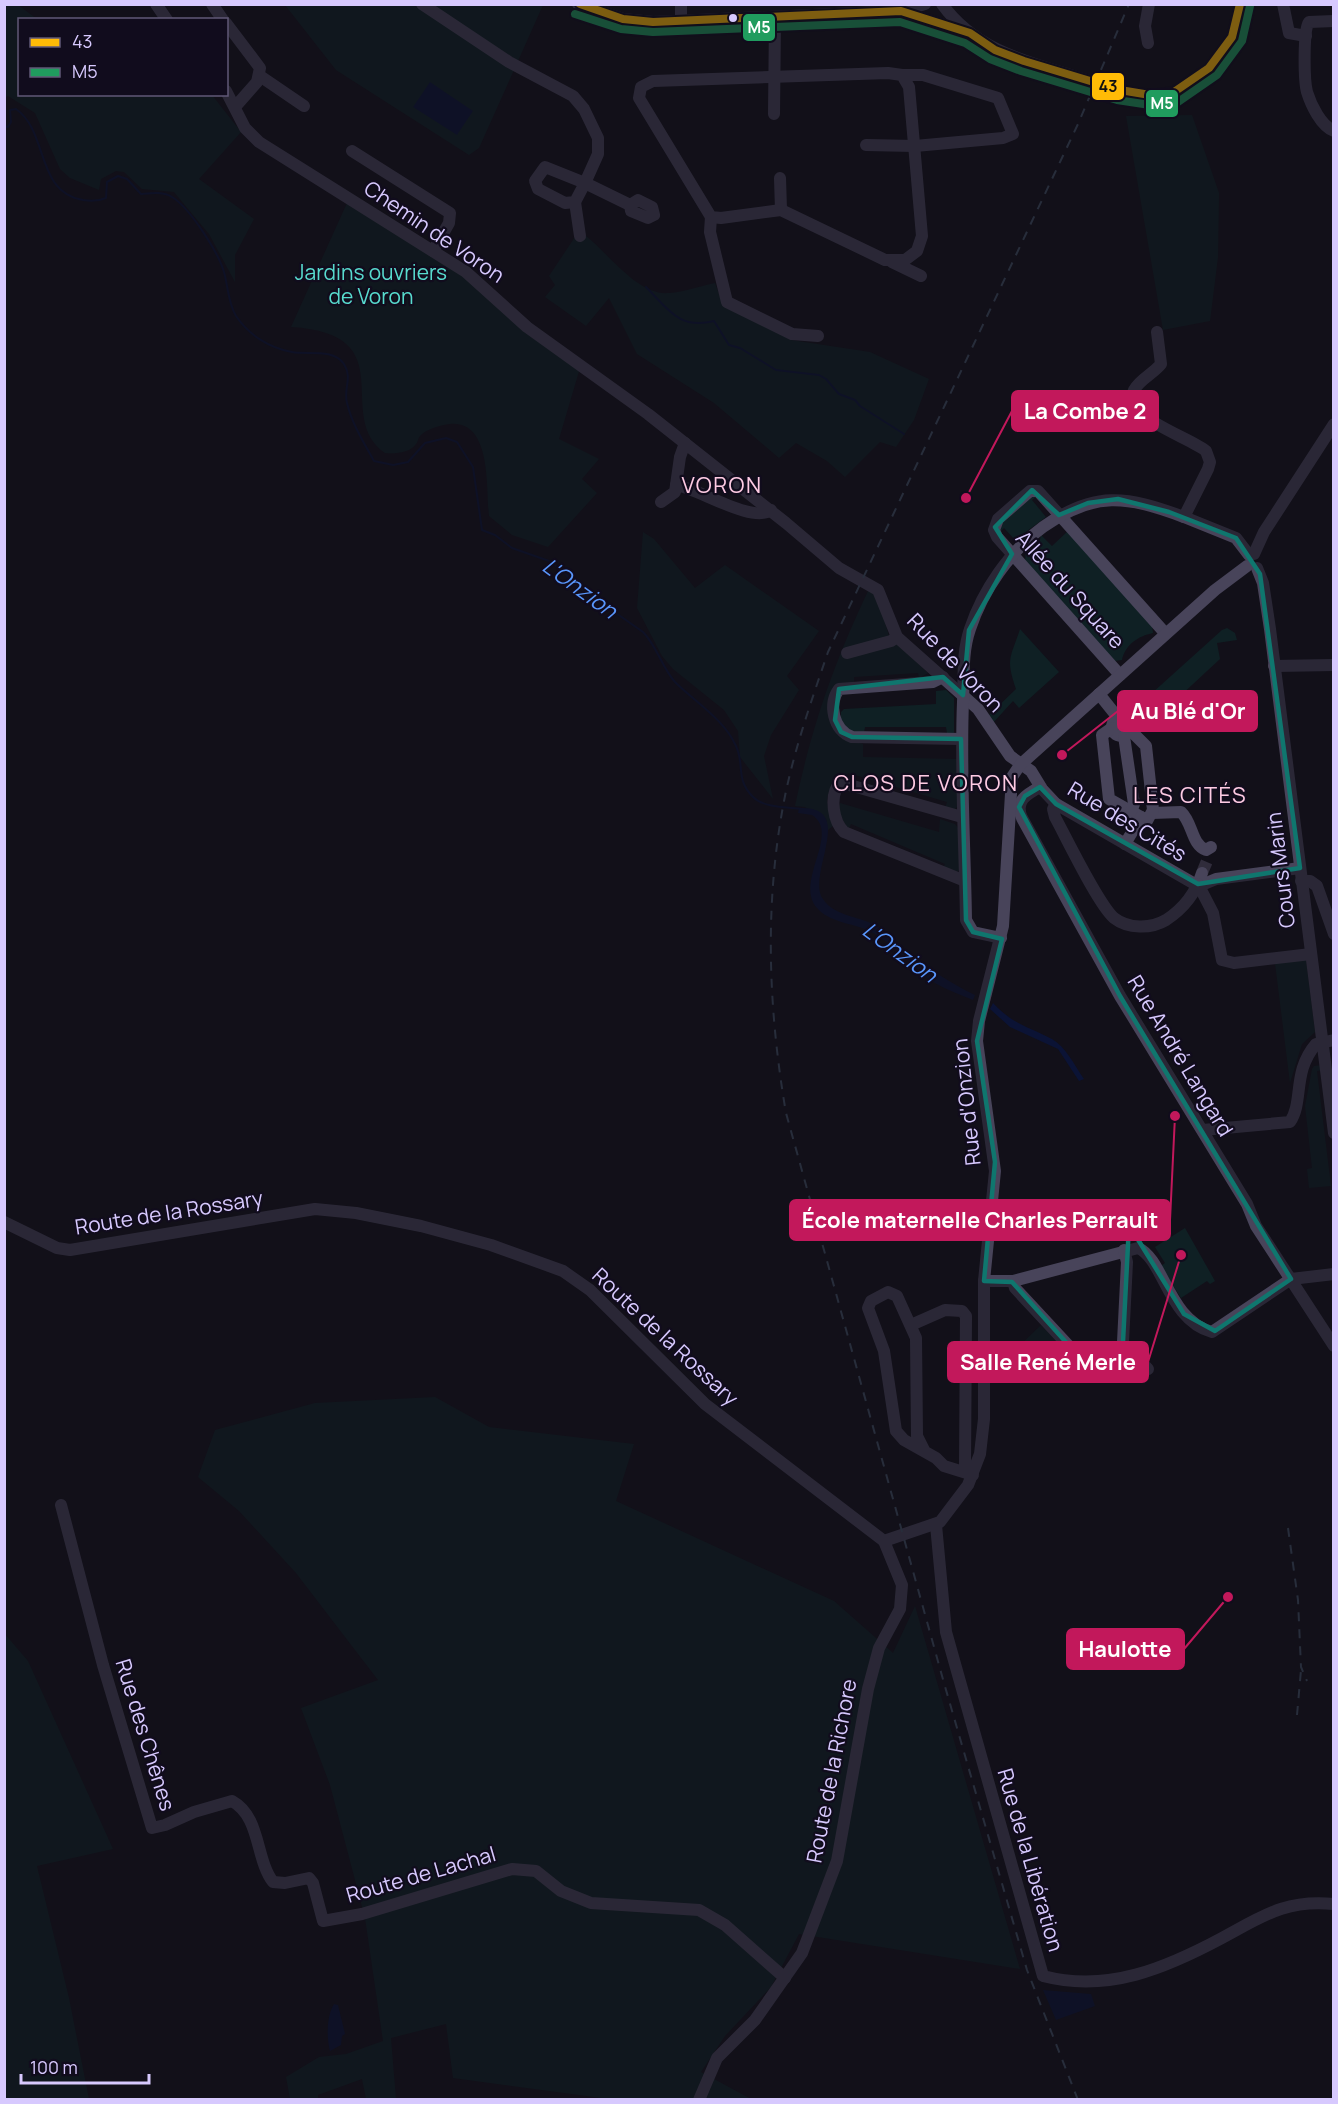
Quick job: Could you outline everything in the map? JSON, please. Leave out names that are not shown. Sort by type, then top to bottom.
[{"type":"street","points":[[156,4],[166,18]]},
{"type":"street","points":[[212,4],[222,18]]},
{"type":"street","points":[[422,4],[509,62],[573,96],[584,109],[598,138],[598,154],[575,202],[580,236]]},
{"type":"street","points":[[578,4],[623,19],[681,21],[901,12],[925,4]]},
{"type":"street","points":[[681,4],[681,21]]},
{"type":"street","points":[[925,18],[940,4],[970,33],[1004,54],[1120,90],[1150,95],[1174,92],[1202,81],[1224,61],[1240,39],[1249,4]]},
{"type":"street","points":[[1148,43],[1144,26],[1149,4]]},
{"type":"street","points":[[1174,92],[1209,68],[1222,53],[1237,27],[1240,4]]},
{"type":"street","points":[[1283,4],[1289,33],[1306,36]]},
{"type":"street","points":[[901,12],[970,33]]},
{"type":"street","points":[[774,114],[775,18]]},
{"type":"street","points":[[1334,21],[1309,22],[1306,36],[1308,94],[1323,122],[1334,131]]},
{"type":"street","points":[[228,26],[256,62],[260,76],[303,106]]},
{"type":"street","points":[[818,336],[792,334],[727,302],[710,232],[711,217],[641,105],[639,98],[641,87],[653,81],[888,72],[922,75],[998,98],[1013,134],[1004,138],[915,146],[866,145]]},
{"type":"street","points":[[891,261],[905,260],[917,251],[921,244],[909,87],[902,75]]},
{"type":"street","points":[[235,107],[250,92],[260,76]]},
{"type":"street","name":"Chemin de Voron","points":[[228,95],[245,128],[259,142],[474,278],[527,327],[685,443],[771,510],[839,568],[869,585]]},
{"type":"street","points":[[352,151],[450,213],[449,223],[433,251]]},
{"type":"street","points":[[575,202],[565,203],[540,191],[535,184],[540,172],[548,166],[630,205]]},
{"type":"street","points":[[780,178],[783,201],[781,210]]},
{"type":"street","points":[[711,217],[721,219],[781,210],[921,276]]},
{"type":"street","points":[[1157,332],[1161,364],[1137,386],[1132,400],[1138,412],[1201,446],[1209,456],[1208,469],[1184,518]]},
{"type":"street","points":[[1020,765],[1165,633],[1252,561],[1264,532],[1334,424]]},
{"type":"street","points":[[661,502],[674,495],[680,456],[685,443]]},
{"type":"street","points":[[676,485],[731,507],[765,514],[771,510]]},
{"type":"street","name":"Allée du Square","points":[[1120,675],[997,537],[995,527],[998,519],[1030,492],[1038,491],[1165,633]]},
{"type":"street","points":[[1001,938],[978,934],[969,927],[962,817],[961,740],[964,653],[969,630],[991,584],[1012,554],[1059,516],[1088,503],[1118,499],[1152,506],[1236,538],[1252,561]]},
{"type":"street","name":"Cours Marin","points":[[1252,561],[1263,584],[1311,954],[1328,1041],[1334,1133]]},
{"type":"street","name":"Rue de Voron","points":[[869,585],[880,594],[897,637],[987,719],[1006,751],[1020,765]]},
{"type":"street","points":[[847,653],[891,641],[897,637]]},
{"type":"street","points":[[1274,666],[1334,665]]},
{"type":"street","points":[[943,677],[933,682],[839,689],[836,693],[836,725],[841,732],[852,737],[961,740]]},
{"type":"street","points":[[1099,694],[1116,723]]},
{"type":"street","points":[[1143,816],[1134,804],[1127,733],[1128,721],[1116,723],[1102,735],[1109,799],[1143,816],[1181,812],[1199,846],[1209,853]]},
{"type":"street","points":[[1127,733],[1146,746],[1150,777],[1143,816],[1129,846]]},
{"type":"street","name":"Rue des Cités","points":[[1020,765],[1031,771],[1040,787],[1056,804],[1177,875],[1200,879],[1301,874]]},
{"type":"street","name":"Rue d'Onzion","points":[[936,1525],[950,1510],[971,1474],[980,1454],[984,1419],[984,1281],[995,1171],[978,1047],[982,1008],[1001,938],[1008,856],[1010,783],[1020,765]]},
{"type":"street","points":[[1131,779],[1150,777]]},
{"type":"street","points":[[962,817],[846,784],[838,785],[834,793],[837,820],[844,832],[965,881]]},
{"type":"street","name":"Rue André Langard","points":[[1040,787],[1021,800],[1020,813],[1120,996],[1247,1204],[1256,1226],[1334,1346]]},
{"type":"street","points":[[1056,804],[1053,809],[1055,818],[1105,908],[1118,921],[1137,926],[1162,923],[1181,908],[1200,879]]},
{"type":"street","points":[[1301,874],[1317,886],[1334,934]]},
{"type":"street","points":[[1200,879],[1213,913],[1220,957],[1225,962],[1311,954]]},
{"type":"street","points":[[1203,1130],[1290,1122],[1303,1065],[1314,1046],[1328,1041]]},
{"type":"street","name":"Route de la Rossary","points":[[4,1222],[57,1248],[70,1250],[315,1209],[356,1213],[421,1226],[491,1245],[563,1271],[590,1290],[705,1404],[890,1539]]},
{"type":"street","points":[[984,1281],[1013,1281],[1138,1248],[1145,1252],[1184,1314],[1209,1331],[1215,1331],[1291,1279],[1334,1274]]},
{"type":"street","points":[[1013,1281],[1015,1288],[1081,1359],[1093,1364],[1105,1364],[1122,1349],[1127,1262],[1124,1251]]},
{"type":"street","points":[[924,1450],[917,1436],[916,1345],[911,1325],[895,1294],[888,1292],[869,1304],[884,1351],[896,1431],[904,1440],[924,1450],[947,1467],[971,1474]]},
{"type":"street","points":[[911,1325],[945,1310],[958,1310],[964,1313],[965,1467],[971,1474]]},
{"type":"street","points":[[1122,1349],[1137,1357],[1148,1369]]},
{"type":"street","name":"Rue des Chênes","points":[[61,1505],[103,1665],[152,1828],[232,1801],[241,1806],[249,1816],[266,1872],[273,1882],[285,1883],[309,1878],[313,1883],[323,1921]]},
{"type":"street","points":[[890,1539],[936,1525]]},
{"type":"street","name":"Rue de la Libération","points":[[936,1525],[946,1632],[1043,1976],[1103,1982],[1126,1978],[1203,1948],[1288,1905],[1313,1901],[1334,1904]]},
{"type":"street","name":"Route de la Richore","points":[[699,2100],[717,2058],[755,2020],[802,1953],[837,1861],[868,1689],[879,1648],[900,1609],[902,1585],[890,1539]]},
{"type":"street","name":"Route de Lachal","points":[[323,1921],[362,1914],[512,1869],[536,1871],[561,1891],[591,1903],[699,1910],[724,1925],[785,1978]]},
{"type":"highlighted area","points":[[1032,490],[1059,515],[1088,503],[1118,499],[1169,512],[1236,538],[1260,574],[1300,868],[1198,884],[1056,804],[1040,787],[1025,796],[1019,807],[1120,996],[1291,1279],[1215,1331],[1184,1314],[1129,1225],[1123,1342],[1118,1354],[1105,1364],[1081,1359],[1012,1282],[984,1281],[995,1162],[977,1041],[1002,939],[973,932],[966,920],[961,739],[852,737],[841,732],[835,720],[839,689],[943,677],[963,695],[969,630],[1012,554],[995,527]]},
{"type":"green space","points":[[5,4],[18,5],[36,18],[18,18],[18,96],[213,96],[241,132],[199,179],[254,219],[235,255],[235,282],[209,234],[174,192],[142,189],[124,172],[116,171],[101,179],[99,190],[70,178],[60,169],[35,113],[8,96],[5,98]]},
{"type":"green space","points":[[285,5],[414,5],[514,70],[479,148],[469,155],[336,70]]},
{"type":"green space","points":[[431,5],[543,5],[518,61]]},
{"type":"green space","points":[[1192,115],[1219,193],[1218,257],[1210,321],[1163,330],[1126,116]]},
{"type":"green space","name":"Jardins ouvriers de Voron","points":[[347,203],[467,277],[580,368],[559,439],[599,459],[582,479],[597,493],[548,547],[512,535],[489,516],[484,458],[480,444],[473,433],[464,426],[442,425],[423,434],[413,447],[406,451],[385,453],[370,437],[364,419],[357,360],[347,344],[326,333],[291,327]]},
{"type":"green space","points":[[586,236],[624,272],[646,288],[669,293],[715,283],[723,305],[791,340],[870,352],[929,379],[914,420],[896,447],[880,442],[845,477],[827,461],[796,443],[779,458],[714,403],[637,354],[609,298],[586,326],[545,297],[555,285],[549,276],[575,237]]},
{"type":"green space","points":[[1031,495],[1037,496],[1032,500],[1046,517],[1015,540],[1004,528],[999,533],[999,524]]},
{"type":"green space","points":[[1068,531],[1152,625],[1153,633],[1133,642],[1126,650],[1122,660],[1114,661],[1025,563],[1026,548],[1039,544],[1041,535],[1052,546]]},
{"type":"green space","points":[[643,532],[654,539],[695,588],[725,565],[819,631],[787,676],[799,690],[771,735],[764,756],[773,799],[740,757],[738,731],[724,710],[673,669],[662,656],[637,608]]},
{"type":"green space","points":[[869,589],[877,596],[889,636],[928,673],[919,678],[918,673],[854,677],[854,684],[837,685],[832,726],[844,739],[863,744],[863,757],[958,759],[958,806],[954,810],[945,808],[947,802],[848,773],[845,779],[832,788],[827,798],[833,826],[828,830],[826,819],[805,807],[795,806],[825,695]]},
{"type":"green space","points":[[1227,628],[1235,633],[1237,640],[1217,643],[1220,659],[1165,710],[1151,694]]},
{"type":"green space","points":[[1020,629],[1059,672],[1019,708],[1013,701],[992,724],[988,716],[1016,689],[1010,664]]},
{"type":"green space","points":[[946,690],[954,698],[954,734],[947,733],[946,727],[865,727],[864,733],[850,732],[841,722],[841,712],[844,709],[936,704],[936,691]]},
{"type":"green space","points":[[840,803],[939,832],[940,819],[955,824],[959,829],[960,869],[957,872],[942,870],[945,864],[851,824],[848,830],[838,811]]},
{"type":"green space","points":[[1306,959],[1315,1032],[1302,1044],[1290,1083],[1275,963]]},
{"type":"green space","points":[[1323,1065],[1324,1070],[1317,1071],[1331,1186],[1309,1188],[1307,1169],[1312,1168],[1305,1106],[1312,1069],[1314,1066]]},
{"type":"green space","points":[[1185,1228],[1215,1281],[1210,1284],[1207,1281],[1181,1298],[1161,1266],[1165,1263],[1155,1247]]},
{"type":"green space","points":[[1041,1325],[1061,1346],[1032,1374],[1012,1353]]},
{"type":"green space","points":[[435,1397],[489,1427],[634,1444],[616,1501],[834,1601],[893,1653],[915,1606],[1020,1969],[799,1934],[771,1987],[725,2036],[701,2072],[751,2099],[609,2099],[453,2078],[446,2024],[391,2038],[396,2099],[366,2099],[362,2079],[318,2095],[318,2099],[290,2099],[286,2077],[319,2057],[346,2054],[383,2041],[365,1918],[330,1785],[301,1708],[378,1680],[296,1573],[239,1511],[198,1477],[215,1430],[315,1403]]},
{"type":"green space","points":[[4,1633],[28,1661],[113,1849],[37,1866],[69,1998],[89,2099],[5,2099]]},
{"type":"water","points":[[430,82],[473,111],[457,135],[413,107]]},
{"type":"water","points":[[799,808],[816,810],[825,817],[828,829],[820,874],[820,888],[823,899],[828,905],[875,925],[931,970],[975,995],[973,1000],[935,983],[876,935],[834,919],[817,908],[811,897],[811,885],[822,834],[820,823],[812,815],[798,813]]},
{"type":"water","points":[[993,1003],[1014,1021],[1057,1042],[1084,1079],[1079,1081],[1058,1049],[1010,1027],[990,1009]]},
{"type":"water","points":[[1043,1990],[1091,1994],[1095,2006],[1056,2020]]},
{"type":"water","points":[[334,2004],[338,2005],[345,2034],[342,2036],[341,2045],[330,2051],[328,2026]]},
{"type":"waterway","name":"L'Onzion","points":[[4,126],[8,127],[11,122],[10,110],[16,109],[26,119],[34,132],[49,174],[57,186],[68,195],[83,200],[106,198],[107,182],[118,176],[127,179],[141,194],[157,193],[172,197],[195,220],[216,253],[224,272],[233,311],[247,329],[260,340],[275,347],[292,352],[327,354],[344,364],[348,374],[346,398],[349,411],[374,461],[393,465],[408,462],[425,443],[446,438],[457,442],[473,467],[482,530],[495,535],[512,548],[549,561],[563,571],[573,583],[643,632],[675,682],[717,719],[731,736],[739,753],[744,784],[753,797],[769,805],[802,809]]},
{"type":"waterway","points":[[646,287],[675,316],[692,323],[714,321],[729,345],[740,348],[776,370],[819,375],[826,379],[839,394],[855,400],[860,406],[904,434]]},
{"type":"tunnel","points":[[1202,873],[1207,861]]},
{"type":"railway","points":[[1078,2100],[1027,1970],[944,1683],[786,1113],[775,1034],[771,915],[778,835],[785,796],[799,741],[828,652],[1078,124],[1129,4]]},
{"type":"railway","points":[[1288,1528],[1298,1600],[1301,1667],[1307,1681]]},
{"type":"railway","points":[[1297,1715],[1301,1670]]},
{"type":"transit line","name":"43","points":[[580,4],[623,19],[653,22],[901,11],[970,33],[995,50],[1024,61],[1120,90],[1150,95],[1174,92],[1209,68],[1232,37],[1240,4]]},
{"type":"transit line","name":"M5","points":[[575,14],[621,29],[653,32],[900,22],[965,43],[990,59],[1021,71],[1117,100],[1150,105],[1178,102],[1217,75],[1242,41],[1250,6]]},
{"type":"place","name":"La Combe 2","points":[[966,498]]},
{"type":"place","name":"Au Blé d'Or","points":[[1062,755]]},
{"type":"place","name":"École maternelle Charles Perrault","points":[[1175,1116]]},
{"type":"place","name":"Salle René Merle","points":[[1181,1255]]},
{"type":"place","name":"Haulotte","points":[[1228,1597]]},
{"type":"district","name":"VORON","points":[[722,485]]},
{"type":"district","name":"CLOS DE VORON","points":[[926,783]]},
{"type":"district","name":"LES CITÉS","points":[[1190,795]]}]
